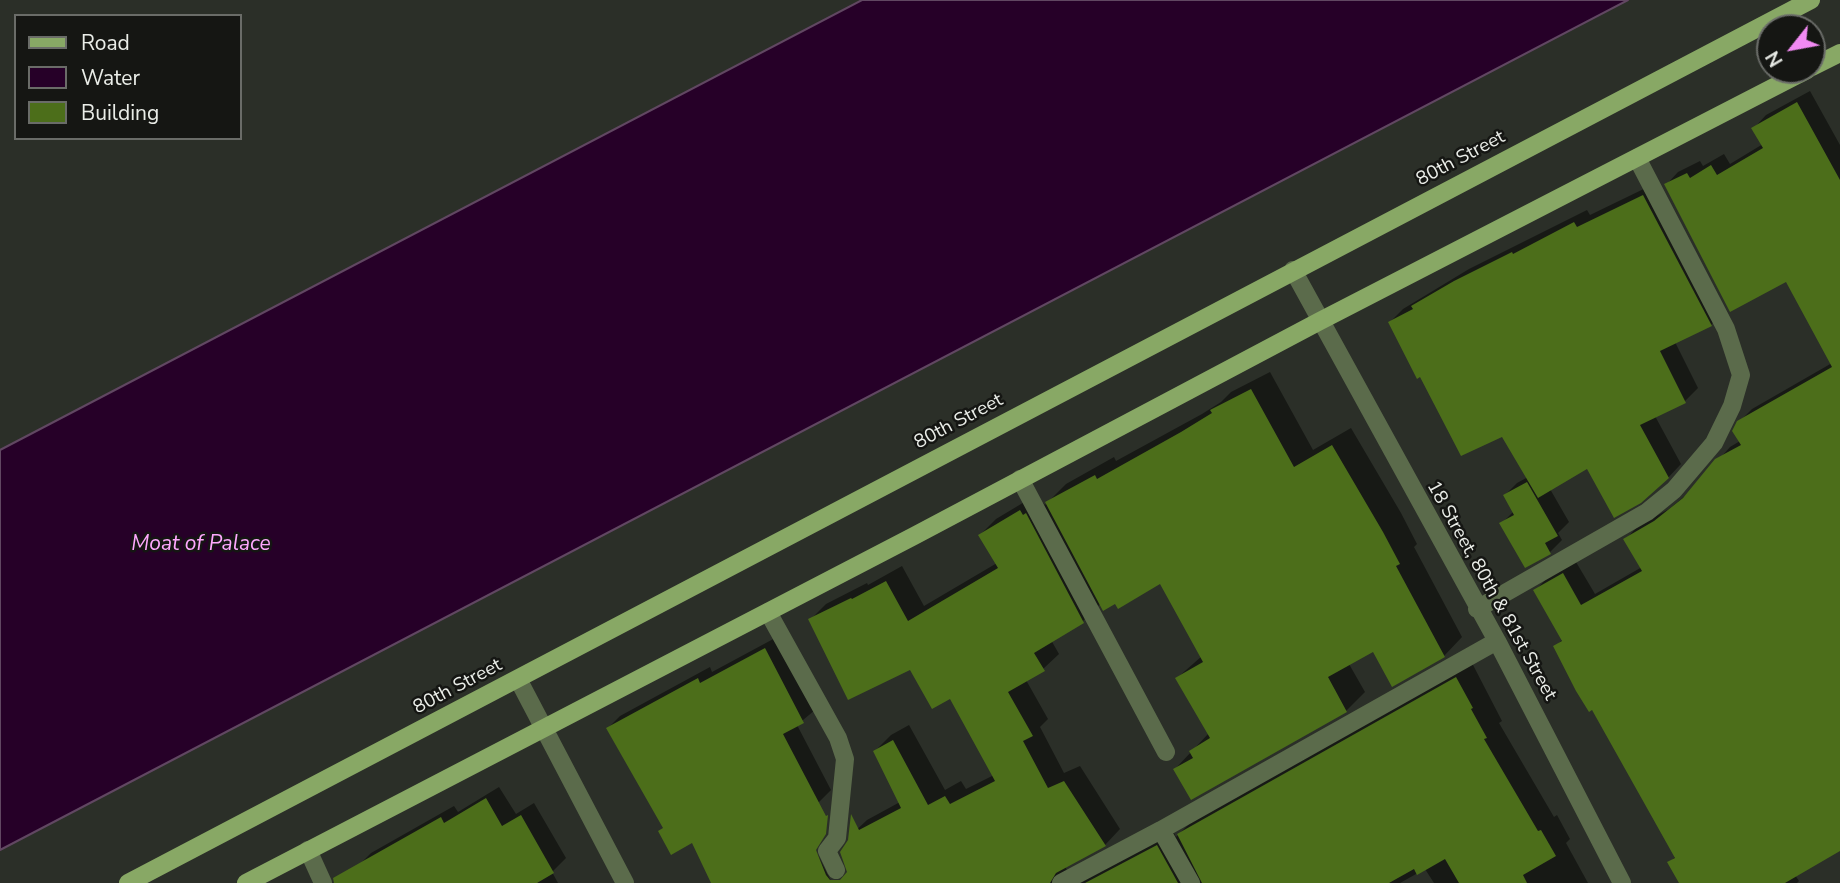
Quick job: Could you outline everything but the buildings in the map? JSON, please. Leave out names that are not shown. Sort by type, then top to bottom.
[{"type":"main road","name":"80th Street","points":[[128,883],[1811,0]]},
{"type":"main road","points":[[246,883],[768,612],[1320,320],[1780,84]]},
{"type":"street","points":[[1477,608],[1647,512],[1674,490],[1714,443],[1732,406],[1741,375],[1726,329],[1637,158]]},
{"type":"street","name":"18 Street, 80th & 81st Street","points":[[1293,270],[1497,641],[1622,883]]},
{"type":"street","points":[[1020,479],[1166,752]]},
{"type":"street","points":[[768,612],[838,738],[845,759],[837,838],[827,850],[836,870]]},
{"type":"street","points":[[1061,883],[1161,830],[1497,641]]},
{"type":"street","points":[[518,679],[625,883]]},
{"type":"street","points":[[1161,830],[1191,883]]},
{"type":"street","points":[[307,850],[323,883]]},
{"type":"water","name":"Moat of Palace","points":[[862,0],[1628,0],[0,850],[0,450]]}]
